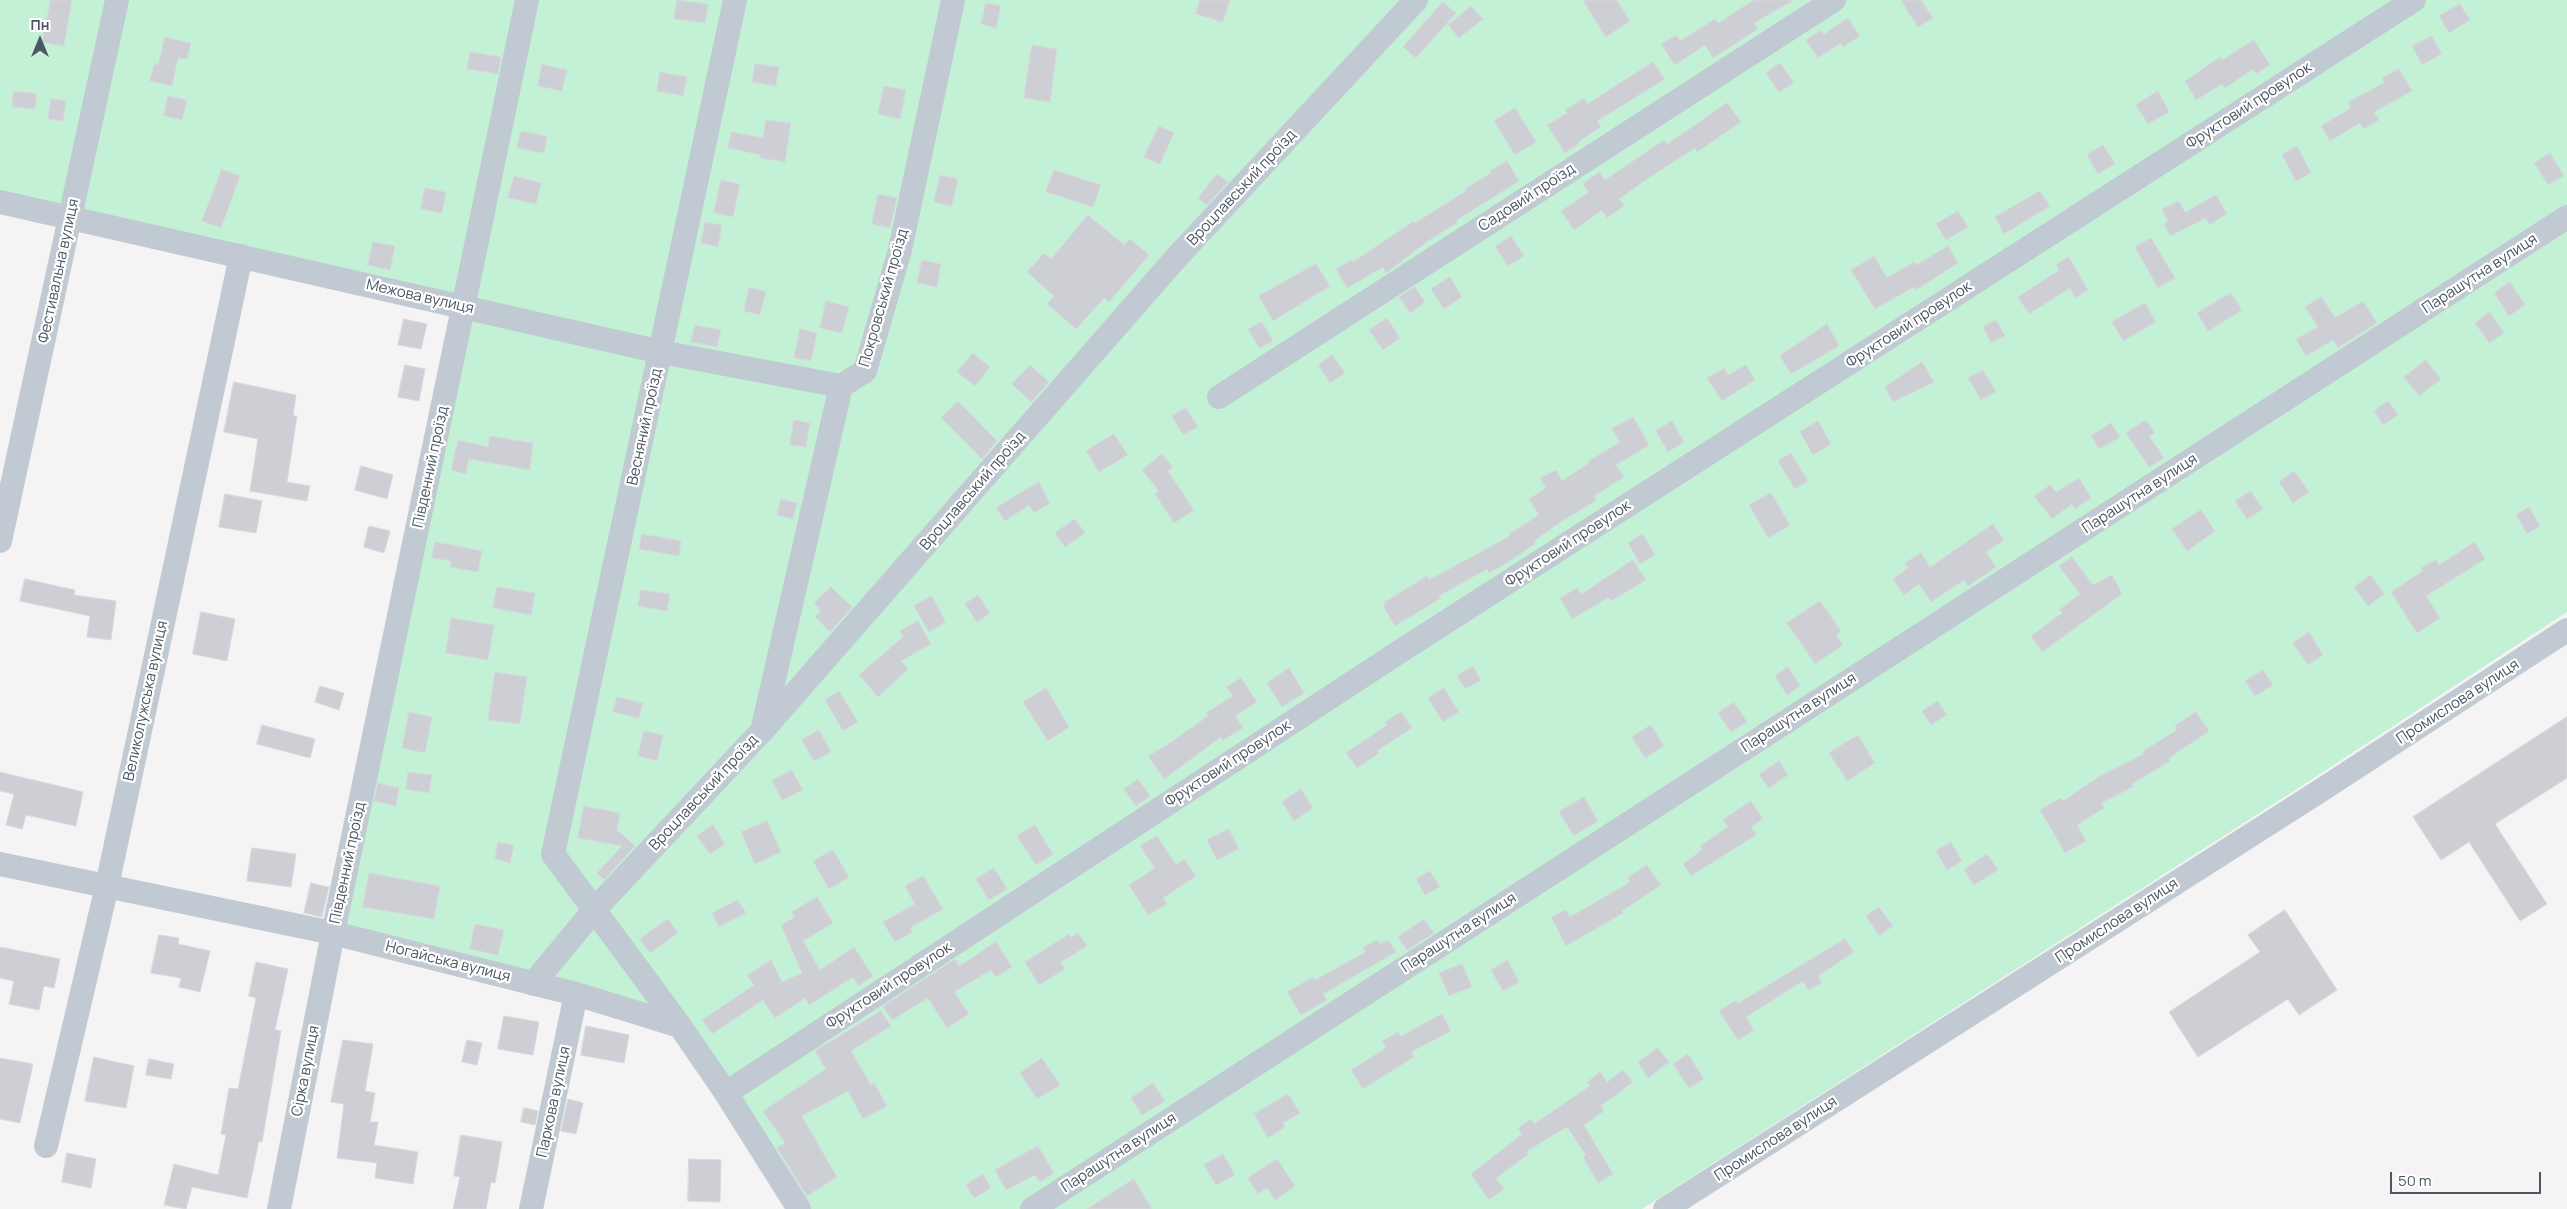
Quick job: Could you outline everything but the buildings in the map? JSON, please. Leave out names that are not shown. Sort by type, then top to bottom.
[{"type":"street","name":"Фестивальна вулиця","points":[[0,541],[117,0]]},
{"type":"street","name":"Південний проїзд","points":[[333,933],[527,0]]},
{"type":"street","name":"Весняний проїзд","points":[[595,909],[553,854],[735,0]]},
{"type":"street","name":"Покровський проїзд","points":[[841,386],[865,371],[898,259],[953,0]]},
{"type":"street","name":"Вроцлавський проїзд","points":[[533,984],[595,909],[762,731],[1176,258],[1416,0]]},
{"type":"street","name":"Садовий проїзд","points":[[1219,397],[1834,0]]},
{"type":"street","name":"Фруктовий провулок","points":[[726,1093],[1384,662],[2414,0]]},
{"type":"street","name":"Межова вулиця","points":[[0,202],[71,216],[661,352],[841,386]]},
{"type":"street","name":"Парашутна вулиця","points":[[1032,1209],[2567,218]]},
{"type":"street","name":"Великолужська вулиця","points":[[46,1146],[106,886],[241,256]]},
{"type":"street","points":[[762,731],[841,386]]},
{"type":"street","name":"Промислова вулиця","points":[[1665,1209],[2323,789],[2567,630]]},
{"type":"street","name":"Ногайська вулиця","points":[[0,864],[333,933],[576,994],[680,1026]]},
{"type":"street","points":[[595,909],[726,1093],[799,1209]]},
{"type":"street","name":"Сірка вулиця","points":[[279,1209],[333,933]]},
{"type":"street","name":"Паркова вулиця","points":[[531,1209],[576,994]]},
{"type":"green space","points":[[0,0],[2567,0],[2567,612],[2314,778],[1642,1209],[799,1209],[680,1026],[333,933],[464,307],[0,202]]}]
